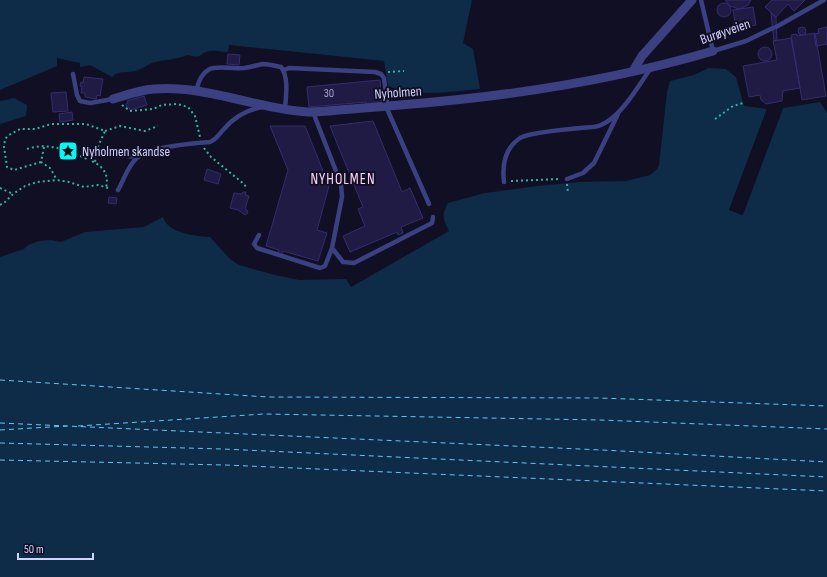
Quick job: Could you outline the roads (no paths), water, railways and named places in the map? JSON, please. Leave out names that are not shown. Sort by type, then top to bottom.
[{"type":"street","points":[[633,71],[642,56],[692,0]]},
{"type":"street","name":"Burøyveien","points":[[684,59],[713,51]]},
{"type":"street","name":"Nyholmen","points":[[113,99],[141,91],[155,89],[196,91],[270,106],[313,112],[465,100],[597,80],[684,59]]},
{"type":"lane","points":[[701,0],[713,51]]},
{"type":"lane","name":"Burøyveien","points":[[713,51],[746,41],[824,0]]},
{"type":"lane","points":[[196,91],[198,81],[202,76],[209,70],[218,67],[244,68],[265,64],[281,67],[284,70],[286,81],[286,108]]},
{"type":"lane","points":[[567,179],[583,172],[594,163],[618,114],[652,67]]},
{"type":"lane","points":[[284,70],[288,68],[375,72],[381,74],[384,78],[387,106],[429,204]]},
{"type":"lane","points":[[73,74],[77,95],[80,101],[90,103],[113,99]]},
{"type":"lane","points":[[118,190],[133,162],[144,153],[163,148],[210,142],[215,140],[232,121],[248,111],[270,106]]},
{"type":"lane","points":[[259,234],[254,244],[257,248],[320,268],[325,266],[332,248],[342,197],[341,184],[313,112]]},
{"type":"lane","points":[[504,182],[504,167],[507,154],[509,149],[521,138],[559,130],[601,126],[618,114]]},
{"type":"lane","points":[[117,155],[138,157]]},
{"type":"lane","points":[[332,248],[344,262],[354,263],[432,223],[432,217]]},
{"type":"water","points":[[0,0],[472,0],[463,43],[473,49],[480,89],[434,93],[411,92],[388,86],[384,61],[229,45],[228,52],[210,51],[196,57],[188,55],[152,63],[142,69],[132,72],[117,73],[112,77],[90,65],[80,67],[80,63],[57,58],[57,66],[0,90]]},
{"type":"water","points":[[709,68],[726,69],[736,77],[744,106],[767,109],[729,210],[742,215],[783,108],[820,102],[827,113],[827,577],[0,577],[0,257],[24,249],[28,245],[39,241],[51,240],[61,242],[85,232],[144,227],[163,217],[171,228],[194,235],[210,237],[230,259],[239,265],[299,280],[346,279],[351,287],[449,231],[444,217],[444,211],[448,203],[485,193],[579,182],[626,181],[650,175],[659,165],[667,92],[670,81],[694,75]]},
{"type":"water","points":[[14,98],[27,105],[26,116],[0,124],[0,101]]},
{"type":"place","name":"Nyholmen skandse","points":[[68,151]]},
{"type":"district","name":"NYHOLMEN","points":[[343,179]]}]
